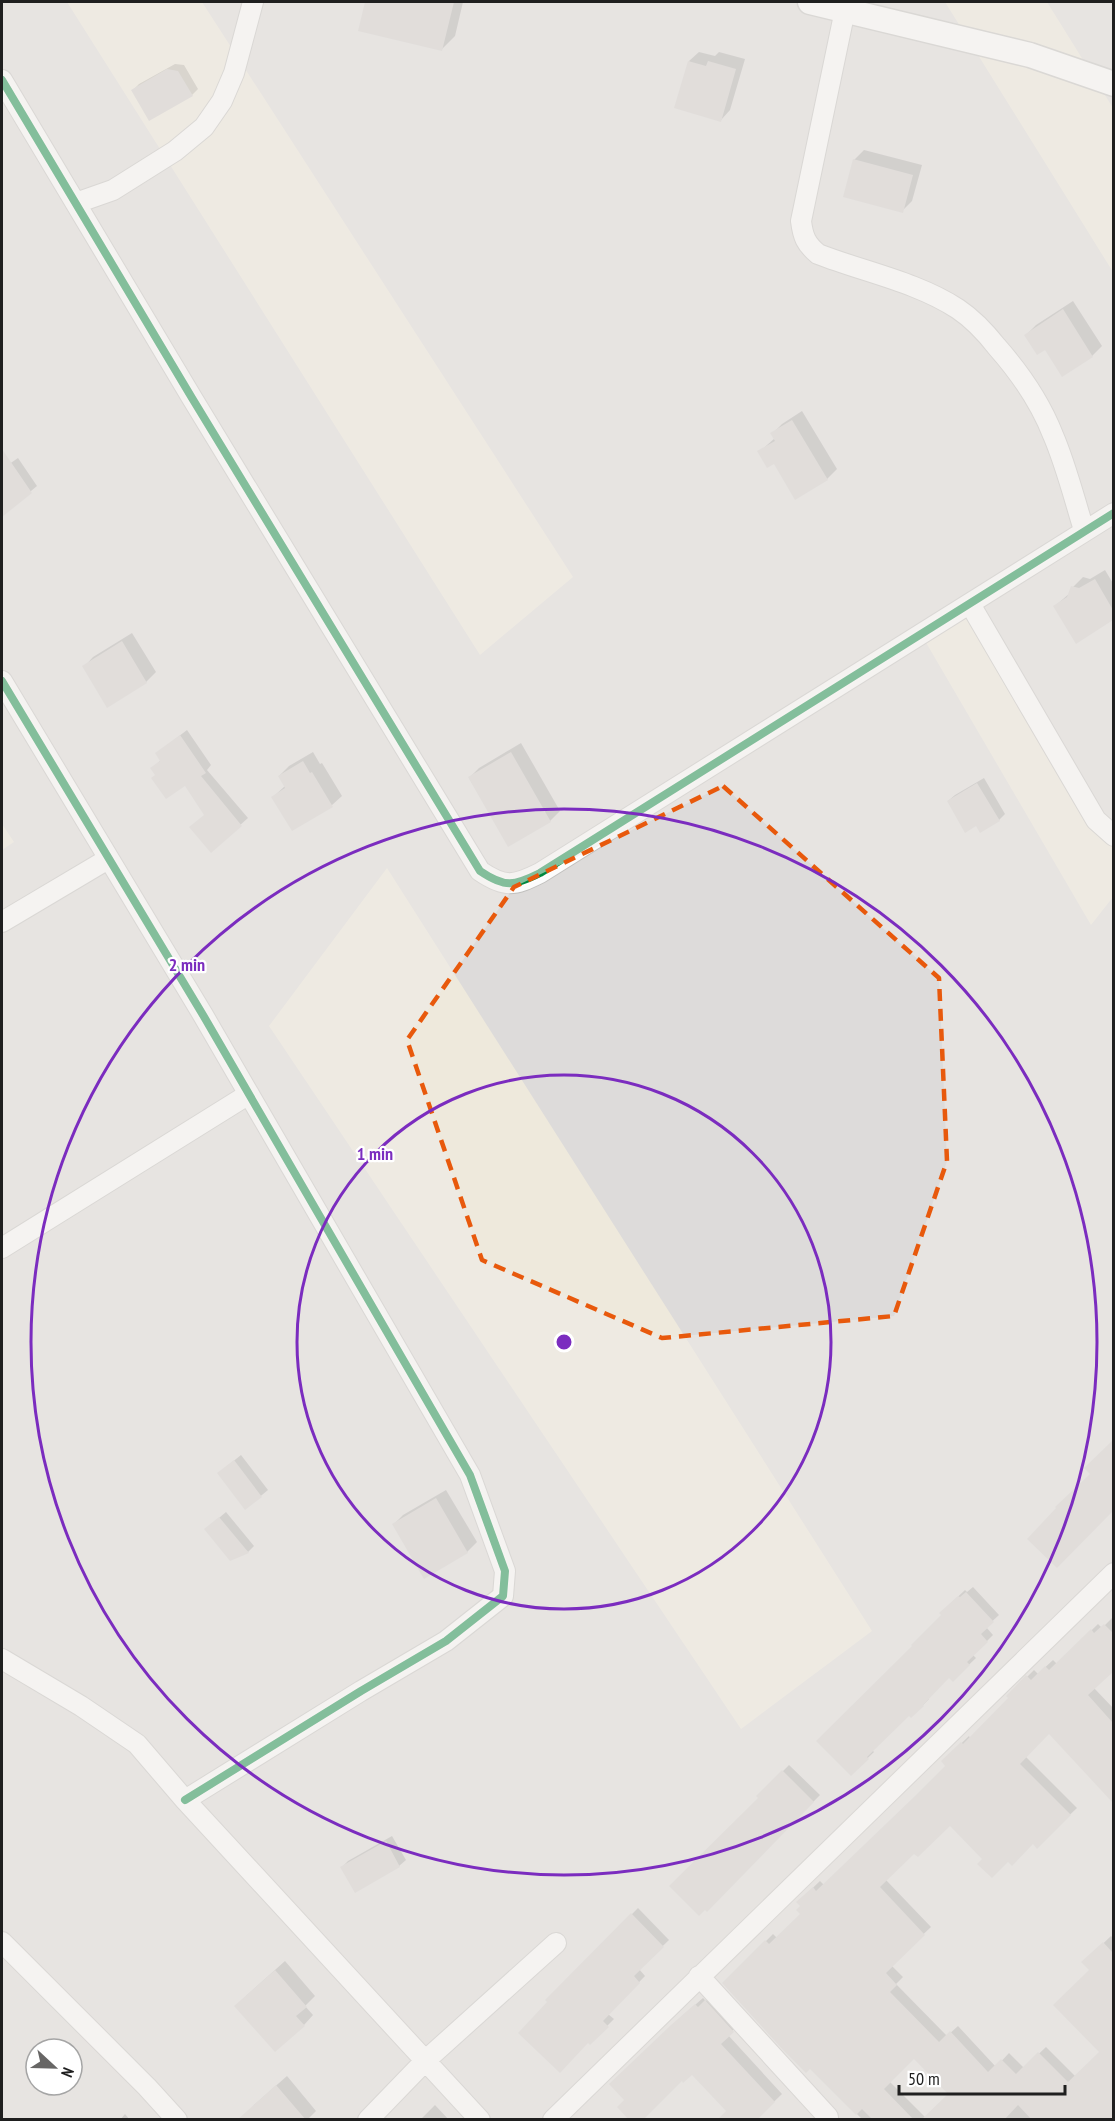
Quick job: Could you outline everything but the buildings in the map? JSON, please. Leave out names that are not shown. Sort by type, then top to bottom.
[{"type":"street","points":[[76,203],[113,190],[175,151],[204,126],[222,100],[234,73],[252,2]]},
{"type":"street","points":[[810,2],[1030,55],[1113,80]]},
{"type":"street","points":[[845,10],[801,221],[803,237],[808,246],[819,255],[910,286],[943,300],[959,309],[984,332],[1032,392],[1053,434],[1084,530]]},
{"type":"street","points":[[2,80],[192,398],[480,871],[494,880],[505,884],[519,884],[540,873],[1113,513]]},
{"type":"street","points":[[970,604],[1096,820],[1113,836]]},
{"type":"street","points":[[2,681],[249,1094],[470,1475],[505,1571],[503,1596],[446,1641],[185,1800]]},
{"type":"street","points":[[2,922],[108,859]]},
{"type":"street","points":[[2,1248],[249,1094]]},
{"type":"street","points":[[552,2120],[1110,1586]]},
{"type":"street","points":[[2,1659],[81,1706],[137,1744],[185,1800],[480,2120]]},
{"type":"street","points":[[2,1942],[177,2120]]},
{"type":"street","points":[[368,2120],[426,2060],[556,1943]]},
{"type":"street","points":[[699,1977],[828,2117]]},
{"type":"highlighted area","points":[[723,786],[939,978],[947,1161],[894,1316],[662,1338],[482,1260],[407,1040],[514,887]]},
{"type":"shaded area","points":[[2,2],[1113,2],[1113,2119],[2,2119]]},
{"type":"shaded area","points":[[67,2],[202,2],[573,577],[480,655]]},
{"type":"shaded area","points":[[945,2],[1047,2],[1113,108],[1113,272]]},
{"type":"shaded area","points":[[964,610],[1113,840],[1113,897],[1091,925],[921,634]]},
{"type":"shaded area","points":[[2,824],[14,842],[2,850]]},
{"type":"shaded area","points":[[387,868],[872,1631],[741,1729],[269,1026]]},
{"type":"cycle path","points":[[2,80],[192,398],[480,871],[503,883],[516,883],[540,873],[1114,513]]},
{"type":"cycle path","points":[[2,681],[203,1015],[470,1475],[505,1571],[503,1596],[446,1641],[185,1800]]}]
